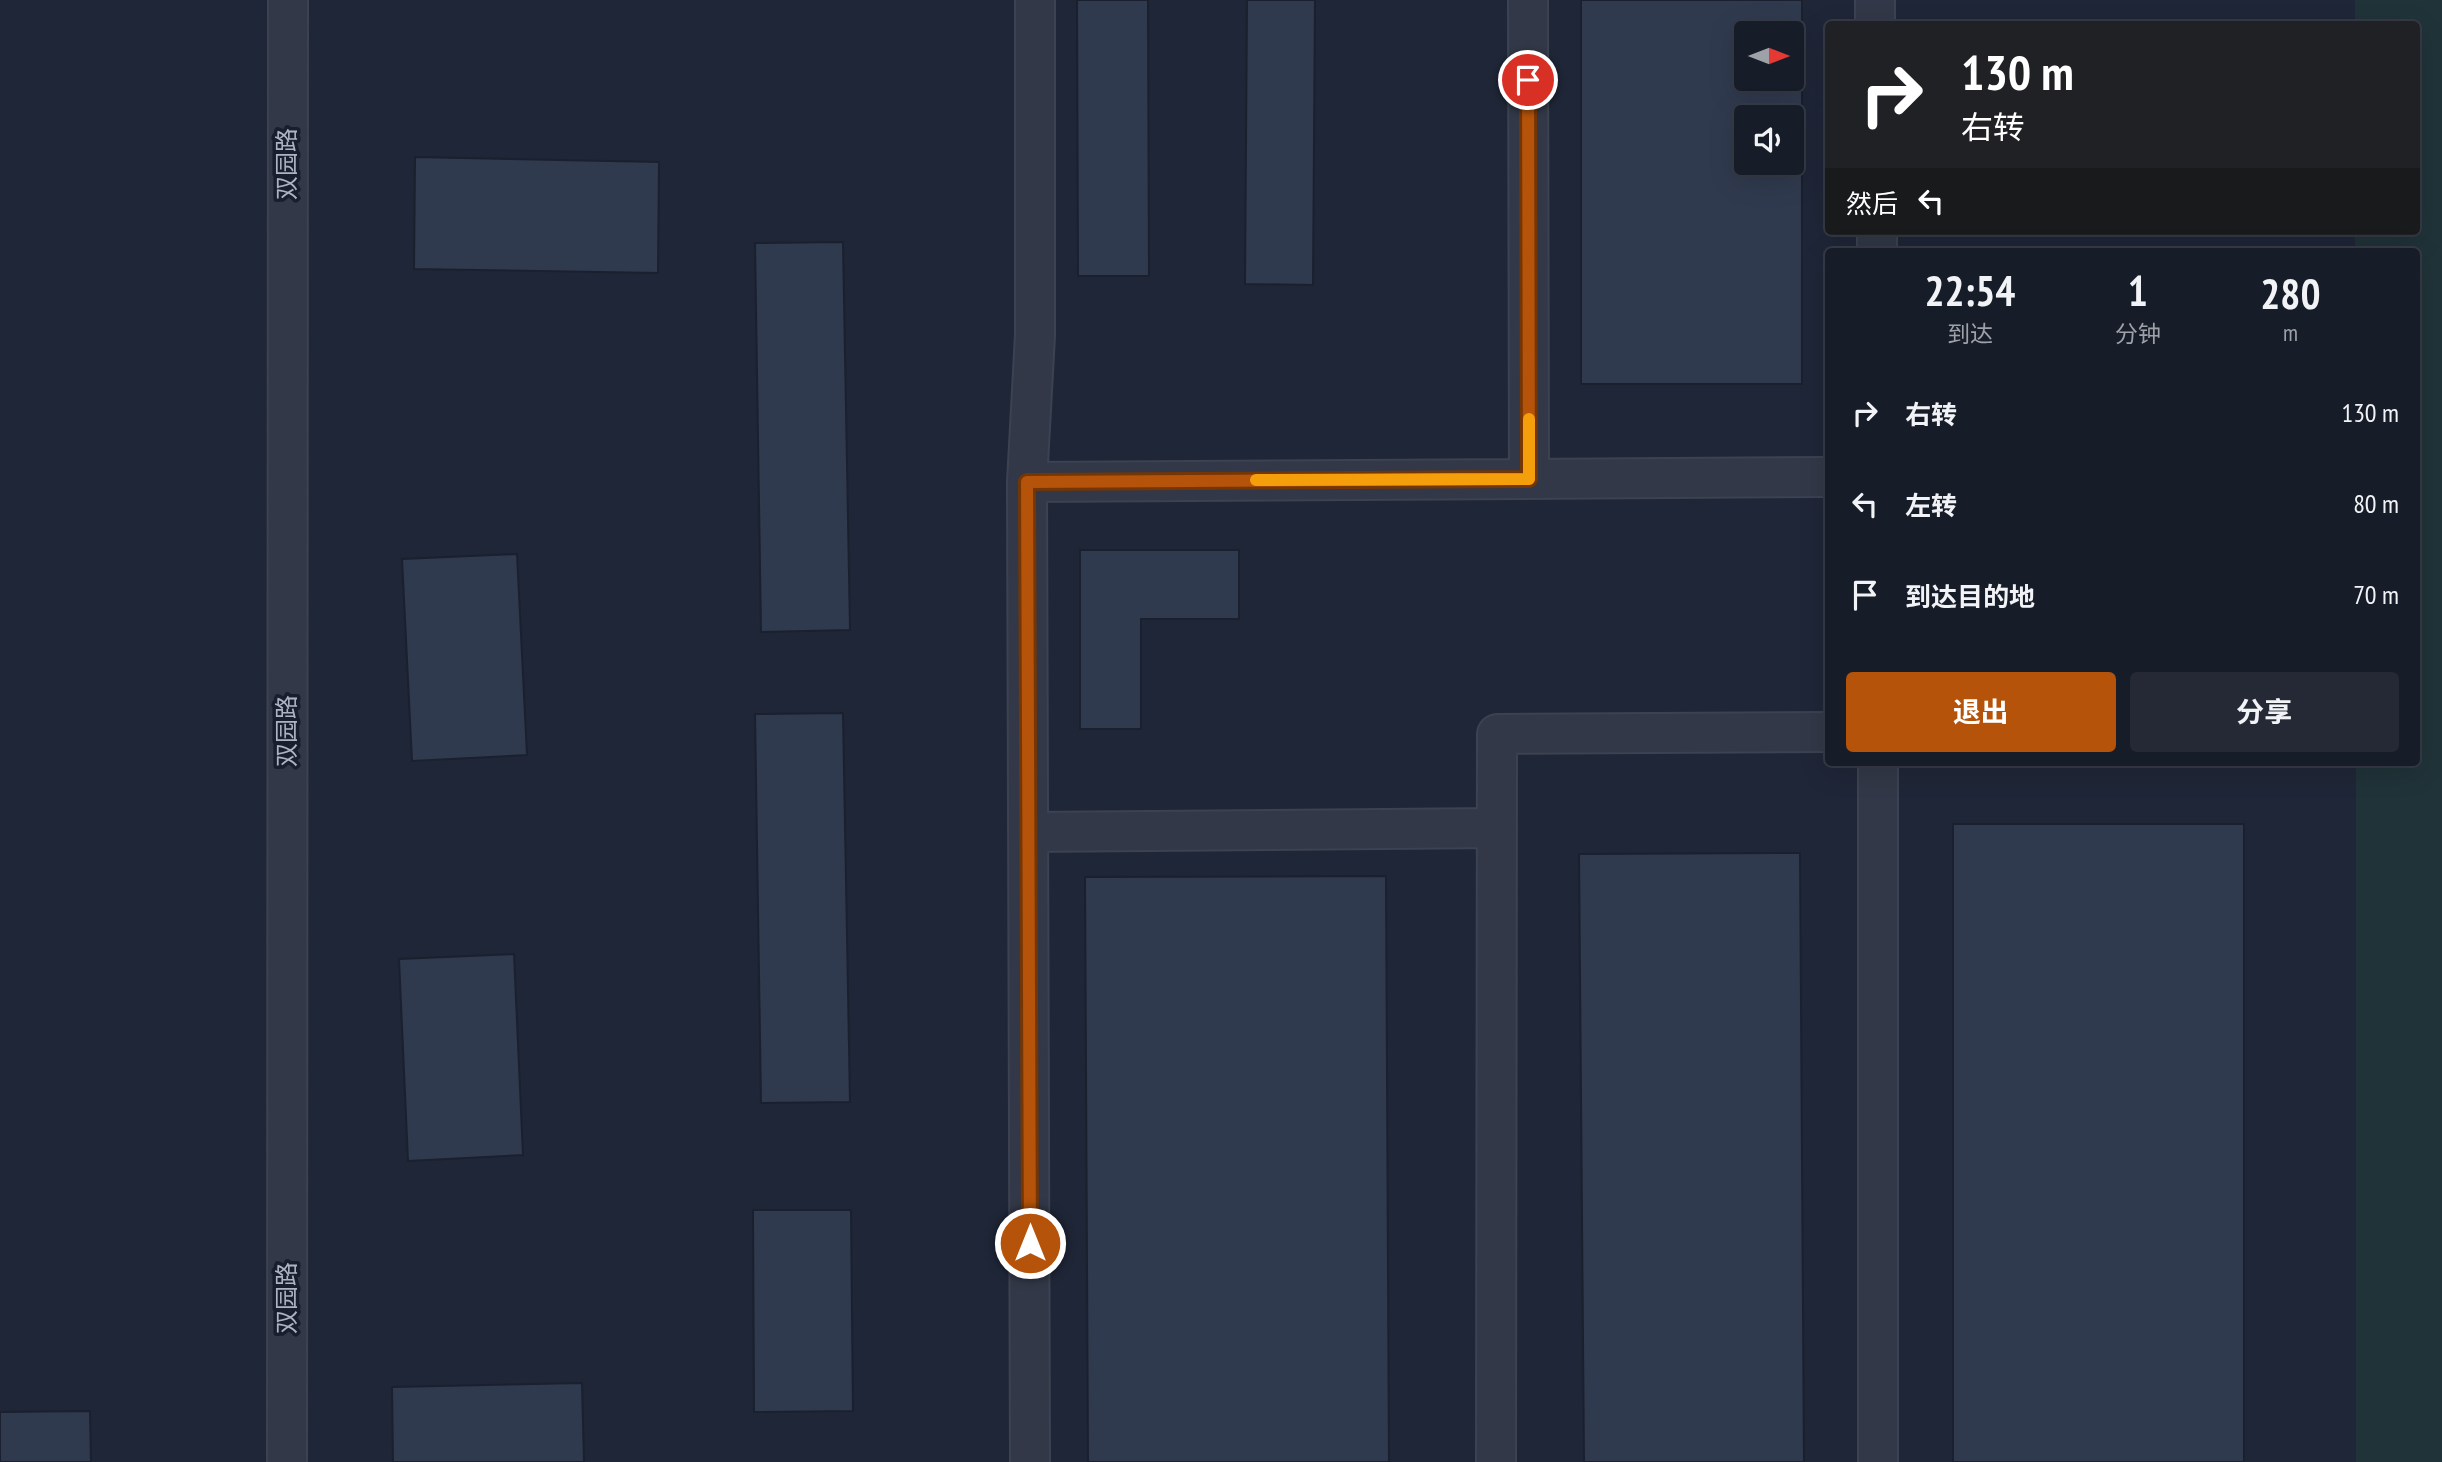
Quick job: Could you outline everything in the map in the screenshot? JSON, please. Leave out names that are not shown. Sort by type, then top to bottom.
[{"type":"street","name":"双园路","points":[[288,0],[288,1462]]},
{"type":"street","points":[[1030,1462],[1027,482],[1035,335],[1035,0]]},
{"type":"street","points":[[1528,0],[1529,479]]},
{"type":"street","points":[[1875,0],[1875,21]]},
{"type":"street","points":[[1027,482],[1825,477]]},
{"type":"street","points":[[1496,1462],[1497,734],[1825,732]]},
{"type":"street","points":[[1878,766],[1878,1462]]},
{"type":"street","points":[[1028,832],[1497,828]]},
{"type":"green space","points":[[2355,0],[2442,0],[2442,1462],[2356,1462],[2356,766],[2420,766],[2420,248],[2355,248],[2355,235],[2420,235],[2420,21],[2355,21]]},
{"type":"building","points":[[1077,0],[1148,0],[1149,276],[1078,276]]},
{"type":"building","points":[[1247,0],[1315,0],[1313,285],[1245,284]]},
{"type":"building","points":[[1581,0],[1802,0],[1802,21],[1734,21],[1734,91],[1802,91],[1802,105],[1734,105],[1734,175],[1802,175],[1802,384],[1581,384]]},
{"type":"building","points":[[415,157],[659,162],[658,273],[414,269]]},
{"type":"building","points":[[843,242],[850,630],[761,632],[755,243]]},
{"type":"building","points":[[1080,550],[1239,550],[1239,619],[1141,619],[1141,729],[1080,729]]},
{"type":"building","points":[[517,554],[527,755],[412,761],[402,559]]},
{"type":"building","points":[[843,713],[850,1102],[761,1103],[755,714]]},
{"type":"building","points":[[1953,824],[2244,824],[2244,1462],[1953,1462]]},
{"type":"building","points":[[1800,853],[1804,1462],[1584,1462],[1579,854]]},
{"type":"building","points":[[1386,876],[1389,1462],[1088,1462],[1085,877]]},
{"type":"building","points":[[514,954],[523,1155],[408,1161],[399,959]]},
{"type":"building","points":[[753,1210],[851,1210],[853,1411],[754,1412]]},
{"type":"building","points":[[582,1383],[584,1462],[393,1462],[392,1387]]},
{"type":"building","points":[[90,1411],[91,1462],[0,1462],[0,1412]]},
{"type":"slow traffic","points":[[1256,480],[1529,479],[1529,419]]},
{"type":"route","points":[[1030,1243],[1027,482],[1529,479],[1528,80]]}]
